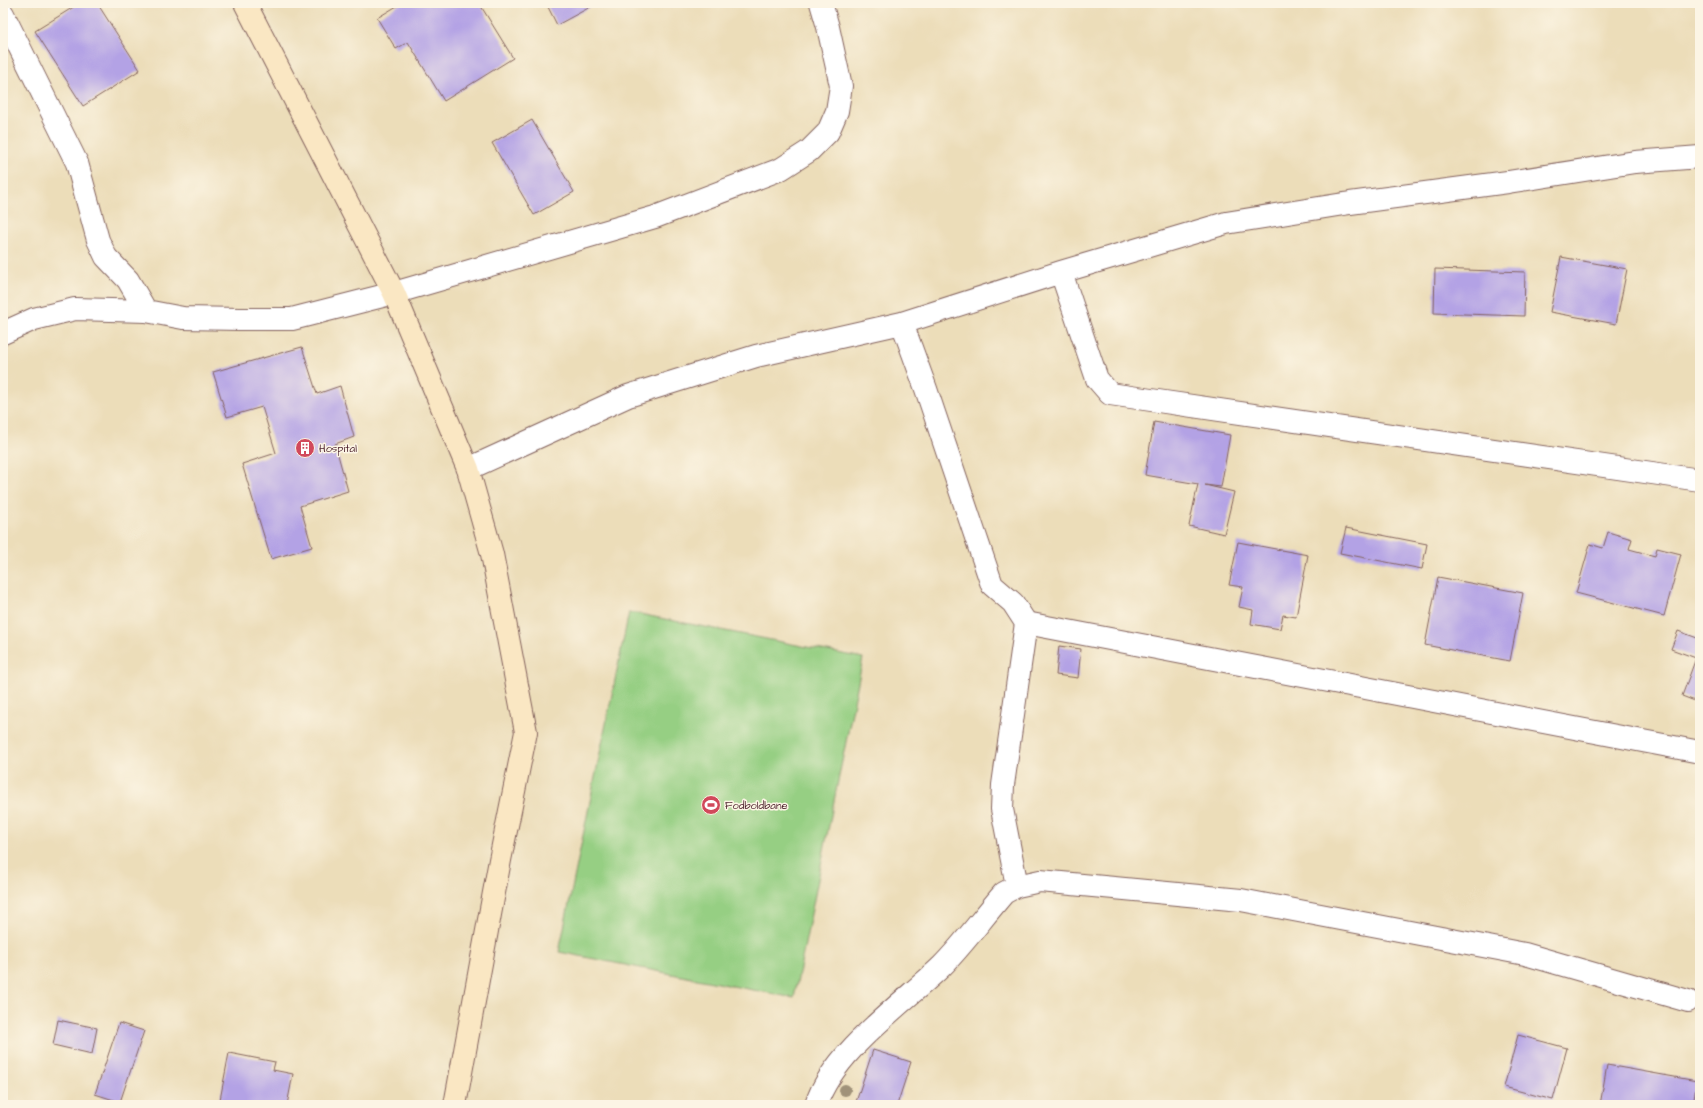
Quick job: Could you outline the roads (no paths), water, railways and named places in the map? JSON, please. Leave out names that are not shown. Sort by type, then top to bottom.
[{"type":"street","points":[[3,333],[34,319],[75,309],[146,311],[183,318],[292,319],[394,293],[654,218],[781,169],[809,151],[828,132],[837,111],[840,86],[828,27],[821,3]]},
{"type":"street","points":[[252,5],[394,293],[468,469],[492,554],[526,732],[500,860],[455,1105]]},
{"type":"street","points":[[3,14],[77,163],[98,240],[106,257],[128,280],[146,311]]},
{"type":"street","points":[[468,469],[628,396],[756,356],[902,323],[1062,272],[1226,224],[1350,203],[1508,182],[1635,162],[1700,157]]},
{"type":"street","points":[[1062,272],[1096,379],[1110,394],[1700,480]]},
{"type":"street","points":[[902,323],[992,585],[1013,603],[1026,623],[1003,785],[1002,809],[1017,886]]},
{"type":"street","points":[[1026,623],[1700,752]]},
{"type":"street","points":[[816,1105],[819,1094],[848,1051],[942,966],[1004,893],[1017,886],[1040,881],[1241,900],[1526,954],[1688,1001]]},
{"type":"place","name":"Hospital","points":[[305,448]]},
{"type":"place","name":"Fodboldbane","points":[[711,805]]}]
